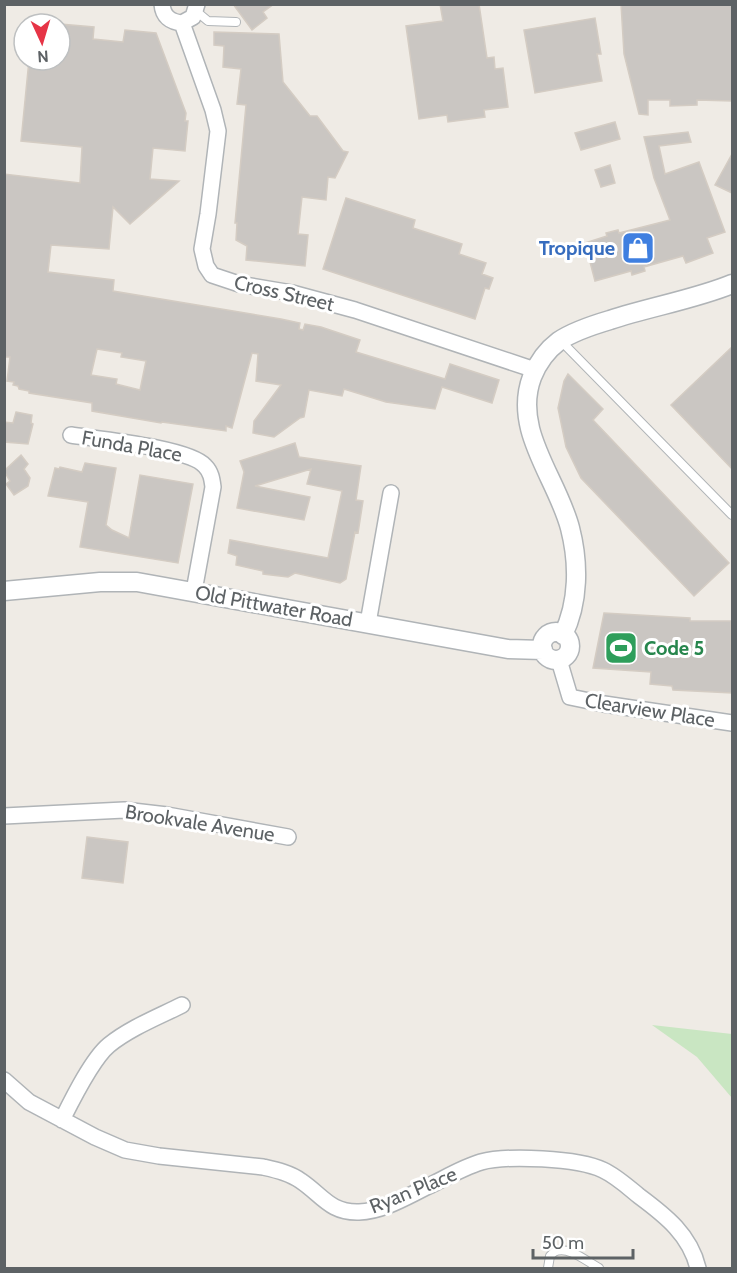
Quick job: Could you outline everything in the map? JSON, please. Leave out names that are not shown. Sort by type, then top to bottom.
[{"type":"street","points":[[161,5],[168,19],[182,23],[193,17],[196,8]]},
{"type":"street","name":"Cross Street","points":[[182,23],[218,130],[202,249],[206,266],[212,275],[239,284],[292,293],[355,310],[535,370]]},
{"type":"street","points":[[563,635],[574,606],[575,558],[566,516],[537,450],[528,420],[528,394],[535,370],[541,359],[560,340],[593,325],[730,289]]},
{"type":"street","name":"Funda Place","points":[[71,435],[181,453],[204,465],[212,476],[213,487],[194,591]]},
{"type":"street","points":[[368,623],[392,493]]},
{"type":"street","name":"Old Pittwater Road","points":[[4,591],[100,582],[137,582],[508,649],[543,650]]},
{"type":"street","points":[[559,633],[568,641],[570,649],[566,656],[559,660],[550,659],[543,650],[544,640],[550,634],[559,633]]},
{"type":"street","name":"Clearview Place","points":[[559,660],[570,697],[732,723]]},
{"type":"street","name":"Brookvale Avenue","points":[[4,816],[124,810],[167,815],[288,837]]},
{"type":"street","points":[[62,1120],[83,1080],[106,1047],[134,1029],[182,1005]]},
{"type":"street","name":"Ryan Place","points":[[4,1080],[29,1102],[110,1144],[142,1154],[277,1170],[302,1181],[328,1204],[357,1212],[380,1208],[472,1166],[493,1159],[521,1158],[588,1164],[609,1174],[668,1218],[689,1243],[698,1269]]},
{"type":"lane","points":[[196,8],[208,21],[236,22]]},
{"type":"lane","points":[[560,340],[732,515]]},
{"type":"lane","points":[[548,1269],[554,1252],[562,1249],[599,1269]]},
{"type":"green space","points":[[652,1025],[732,1034],[732,1098],[697,1057]]},
{"type":"building","points":[[233,4],[274,4],[263,12],[267,18],[252,30]]},
{"type":"building","points":[[440,4],[479,4],[487,58],[494,57],[495,69],[503,68],[508,107],[484,110],[485,117],[448,122],[447,115],[419,119],[406,26],[443,21]]},
{"type":"building","points":[[621,4],[732,4],[732,101],[697,100],[697,105],[670,106],[670,100],[648,100],[648,115],[639,114],[624,54]]},
{"type":"building","points":[[595,18],[601,54],[597,54],[602,81],[535,93],[524,30]]},
{"type":"building","points":[[72,25],[94,27],[93,39],[123,42],[125,30],[156,33],[186,113],[185,121],[188,121],[185,151],[153,148],[150,179],[179,181],[130,224],[113,207],[109,249],[51,245],[48,272],[114,280],[113,291],[281,319],[300,323],[299,329],[303,330],[305,324],[321,327],[360,340],[356,352],[445,379],[450,364],[499,380],[492,403],[442,387],[435,409],[386,402],[344,389],[342,396],[309,390],[304,417],[274,437],[253,433],[254,421],[281,385],[256,381],[258,354],[252,353],[232,428],[226,426],[226,431],[92,411],[92,403],[29,393],[29,391],[19,389],[18,386],[13,385],[14,382],[7,381],[10,357],[4,357],[4,174],[80,183],[82,147],[21,141],[28,72],[72,72]],"holes":[[[97,349],[122,353],[121,357],[146,361],[140,390],[116,384],[117,379],[91,375]]]},
{"type":"building","points":[[214,32],[279,34],[283,82],[310,116],[317,116],[343,151],[348,152],[335,178],[328,177],[326,200],[302,197],[298,234],[308,235],[305,266],[246,260],[247,246],[236,240],[237,223],[235,223],[246,105],[237,104],[241,69],[223,67],[224,46],[214,45]]},
{"type":"building","points":[[615,122],[620,139],[581,150],[575,133]]},
{"type":"building","points":[[688,132],[691,142],[659,146],[665,174],[699,162],[725,232],[707,238],[713,253],[686,263],[683,256],[644,267],[645,271],[632,275],[631,271],[595,281],[585,243],[607,236],[606,233],[618,230],[619,233],[670,220],[654,178],[644,137]]},
{"type":"building","points":[[732,154],[732,193],[715,185]]},
{"type":"building","points":[[610,165],[615,183],[601,187],[595,170]]},
{"type":"building","points":[[346,198],[415,220],[413,228],[462,244],[459,254],[486,263],[482,274],[493,278],[489,289],[485,288],[475,319],[323,269]]},
{"type":"building","points":[[732,347],[732,469],[671,405]]},
{"type":"building","points":[[568,374],[603,409],[593,420],[729,563],[694,596],[581,478],[566,447],[558,408],[564,381]]},
{"type":"building","points":[[16,412],[32,415],[31,423],[33,424],[28,444],[4,442],[4,422],[13,423]]},
{"type":"building","points":[[295,443],[299,457],[361,466],[356,500],[363,501],[358,533],[355,532],[346,579],[340,583],[295,573],[288,577],[263,574],[263,571],[236,565],[237,556],[228,553],[230,540],[328,558],[342,491],[307,484],[311,469],[255,486],[310,497],[304,520],[237,508],[244,472],[240,461]]},
{"type":"building","points":[[21,455],[28,464],[24,469],[30,478],[28,486],[14,495],[6,484],[10,481],[4,471]]},
{"type":"building","points":[[85,463],[116,468],[106,525],[129,538],[140,475],[193,484],[178,563],[80,547],[88,502],[48,496],[55,468],[82,472]]},
{"type":"building","points":[[604,613],[690,618],[690,621],[731,621],[732,693],[673,690],[672,686],[650,684],[651,672],[593,668]]},
{"type":"building","points":[[87,837],[128,842],[123,883],[82,878]]},
{"type":"place","name":"Tropique","points":[[638,248]]},
{"type":"place","name":"Code 5","points":[[621,648]]}]
